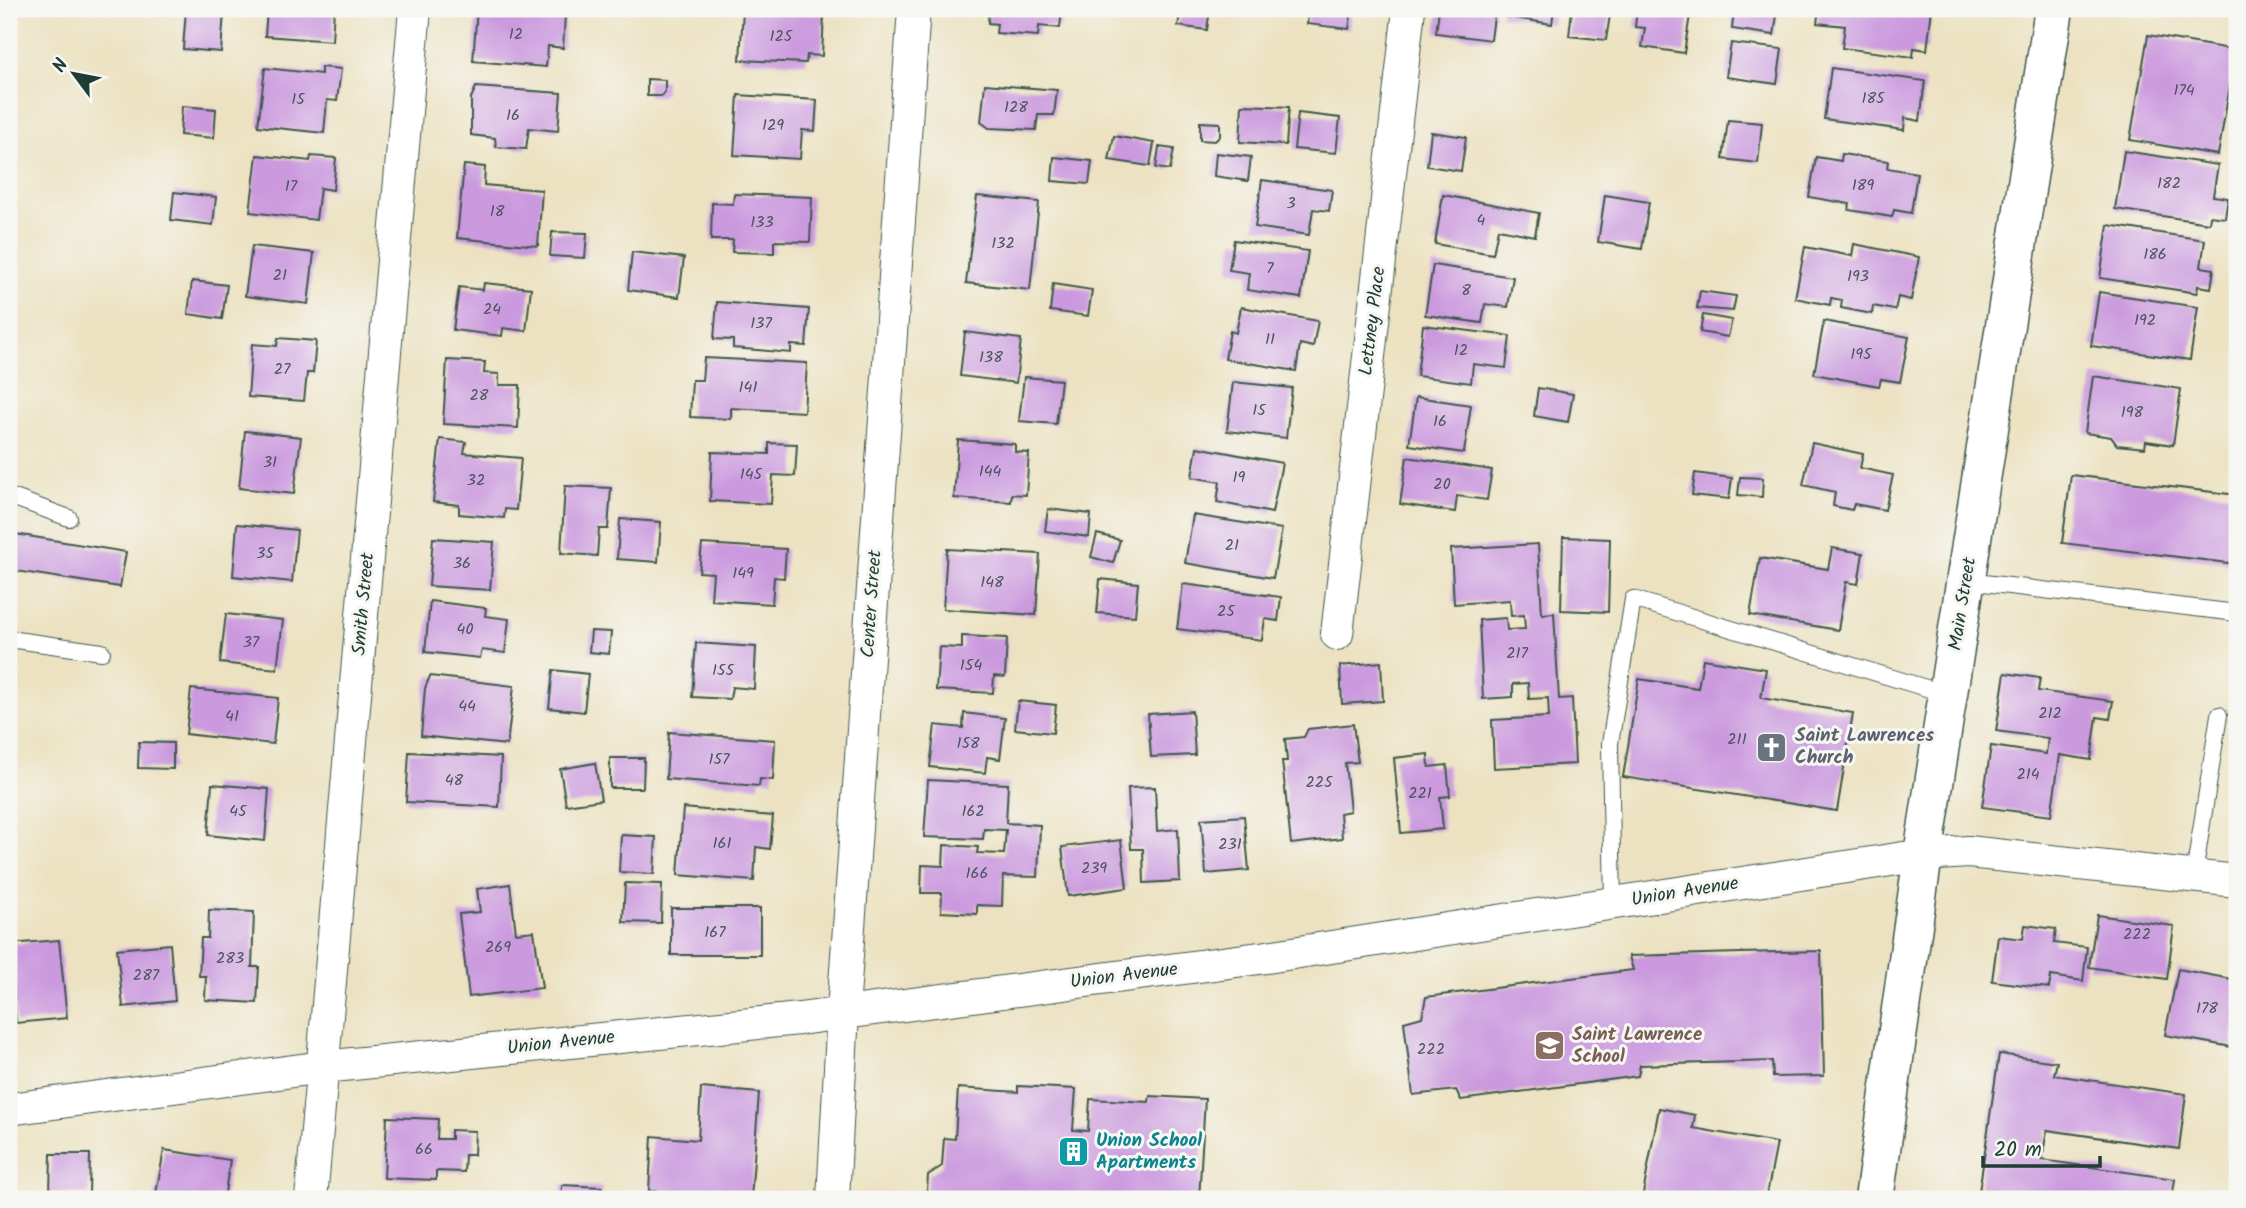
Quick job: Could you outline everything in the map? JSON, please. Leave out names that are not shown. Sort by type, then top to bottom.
[{"type":"street","name":"Smith Street","points":[[312,1199],[415,9]]},
{"type":"street","name":"Center Street","points":[[833,1199],[843,1012],[914,9]]},
{"type":"street","name":"Lettney Place","points":[[1338,634],[1409,9]]},
{"type":"street","name":"Main Street","points":[[1874,1199],[1923,855],[2054,9]]},
{"type":"street","name":"Union Avenue","points":[[9,1109],[323,1067],[843,1012],[1267,957],[1923,855],[1968,852],[2237,881]]},
{"type":"lane","points":[[9,496],[69,518]]},
{"type":"lane","points":[[1967,581],[2237,613]]},
{"type":"lane","points":[[1613,903],[1610,744],[1633,599],[1949,695]]},
{"type":"lane","points":[[9,639],[102,652]]},
{"type":"lane","points":[[2193,875],[2219,715]]},
{"type":"building","points":[[146,9],[164,9],[164,13]]},
{"type":"building","points":[[186,9],[224,12],[221,52],[183,49]]},
{"type":"building","points":[[267,9],[334,9],[332,41],[265,36]]},
{"type":"building","points":[[477,9],[551,9],[550,14],[565,15],[563,48],[548,46],[546,67],[473,61]]},
{"type":"building","points":[[989,9],[1062,9],[1060,28],[1039,26],[1038,36],[996,33],[997,24],[988,23]]},
{"type":"building","points":[[1181,9],[1210,9],[1207,30],[1178,26]]},
{"type":"building","points":[[1309,9],[1352,9],[1349,29],[1307,24]]},
{"type":"building","points":[[1439,9],[1495,9],[1491,40],[1436,33]]},
{"type":"building","points":[[1502,9],[1554,9],[1552,24],[1501,16]]},
{"type":"building","points":[[1572,9],[1611,9],[1606,40],[1569,36]]},
{"type":"building","points":[[1637,9],[1691,9],[1684,53],[1642,47],[1645,28],[1635,27]]},
{"type":"building","points":[[1734,9],[1778,9],[1774,35],[1732,29]]},
{"type":"building","points":[[1819,9],[1932,9],[1927,50],[1914,48],[1913,57],[1842,48],[1845,26],[1817,23]]},
{"type":"building","points":[[743,10],[824,14],[822,56],[807,55],[806,63],[740,60]]},
{"type":"building","points":[[2148,35],[2236,50],[2218,155],[2130,140]]},
{"type":"building","points":[[1731,43],[1782,49],[1777,84],[1726,77]]},
{"type":"building","points":[[321,67],[341,69],[337,101],[327,100],[324,133],[258,126],[265,68],[321,74]]},
{"type":"building","points":[[1831,68],[1925,81],[1920,121],[1905,118],[1904,130],[1824,119]]},
{"type":"building","points":[[647,79],[665,80],[665,91],[661,96],[647,96]]},
{"type":"building","points":[[985,84],[1057,90],[1054,115],[1038,115],[1036,130],[989,128],[981,122]]},
{"type":"building","points":[[476,87],[561,93],[558,131],[529,128],[526,149],[496,147],[495,138],[471,135],[471,98]]},
{"type":"building","points":[[738,95],[817,100],[815,131],[802,130],[800,159],[734,155]]},
{"type":"building","points":[[1242,105],[1289,107],[1286,145],[1240,142]]},
{"type":"building","points":[[182,106],[216,109],[214,138],[180,135]]},
{"type":"building","points":[[1298,113],[1340,118],[1336,153],[1294,149]]},
{"type":"building","points":[[1728,120],[1762,123],[1758,163],[1723,159]]},
{"type":"building","points":[[1200,122],[1220,123],[1220,136],[1215,141],[1200,140]]},
{"type":"building","points":[[1431,132],[1466,137],[1461,171],[1427,166]]},
{"type":"building","points":[[1114,136],[1154,143],[1150,166],[1109,160]]},
{"type":"building","points":[[1159,147],[1174,149],[1170,170],[1156,168]]},
{"type":"building","points":[[2124,151],[2218,165],[2213,196],[2228,198],[2225,218],[2210,216],[2209,223],[2115,209]]},
{"type":"building","points":[[1216,153],[1251,157],[1248,181],[1214,176]]},
{"type":"building","points":[[1842,154],[1888,161],[1887,168],[1917,173],[1911,213],[1894,210],[1892,217],[1849,210],[1850,204],[1809,197],[1816,157],[1841,161]]},
{"type":"building","points":[[257,155],[310,161],[311,156],[336,158],[333,190],[320,188],[316,220],[250,212]]},
{"type":"building","points":[[1054,157],[1092,161],[1089,184],[1052,181]]},
{"type":"building","points":[[464,165],[485,167],[484,185],[542,190],[538,246],[457,238]]},
{"type":"building","points":[[1262,180],[1332,190],[1329,211],[1313,209],[1309,235],[1255,227]]},
{"type":"building","points":[[174,192],[216,197],[213,225],[171,220]]},
{"type":"building","points":[[734,194],[812,197],[810,242],[774,241],[774,253],[732,252],[733,240],[711,240],[712,203],[733,204]]},
{"type":"building","points":[[1443,195],[1539,213],[1535,236],[1498,229],[1493,254],[1435,244]]},
{"type":"building","points":[[1605,195],[1649,202],[1642,249],[1598,242]]},
{"type":"building","points":[[977,196],[1039,202],[1030,290],[966,283]]},
{"type":"building","points":[[2108,225],[2205,240],[2201,267],[2214,269],[2211,288],[2198,286],[2197,293],[2100,278]]},
{"type":"building","points":[[552,232],[587,233],[585,258],[550,256]]},
{"type":"building","points":[[1234,240],[1308,251],[1301,298],[1247,290],[1249,273],[1229,270]]},
{"type":"building","points":[[1854,244],[1919,257],[1911,300],[1898,297],[1895,310],[1873,306],[1872,314],[1841,308],[1842,300],[1831,298],[1830,305],[1795,298],[1805,247],[1852,256]]},
{"type":"building","points":[[252,246],[314,253],[308,304],[245,296]]},
{"type":"building","points":[[632,252],[684,258],[679,297],[628,290]]},
{"type":"building","points":[[1433,265],[1513,277],[1508,307],[1485,304],[1482,323],[1425,315]]},
{"type":"building","points":[[192,281],[227,285],[222,319],[188,314]]},
{"type":"building","points":[[484,283],[531,288],[526,331],[503,328],[502,336],[453,330],[459,287],[483,290]]},
{"type":"building","points":[[1053,284],[1092,290],[1088,316],[1050,311]]},
{"type":"building","points":[[1700,291],[1736,296],[1733,311],[1697,308]]},
{"type":"building","points":[[2099,292],[2198,307],[2190,360],[2091,346]]},
{"type":"building","points":[[717,302],[809,309],[806,346],[791,345],[791,353],[733,348],[733,340],[714,339]]},
{"type":"building","points":[[1241,307],[1318,321],[1313,347],[1300,344],[1296,371],[1225,359],[1230,331],[1236,333]]},
{"type":"building","points":[[1703,315],[1732,320],[1728,337],[1700,332]]},
{"type":"building","points":[[1824,321],[1909,337],[1900,382],[1881,379],[1879,386],[1814,374]]},
{"type":"building","points":[[1423,325],[1510,336],[1506,368],[1473,364],[1471,383],[1417,376]]},
{"type":"building","points":[[965,332],[1021,339],[1016,383],[960,376]]},
{"type":"building","points":[[278,338],[316,341],[313,373],[307,373],[304,401],[248,397],[252,344],[277,346]]},
{"type":"building","points":[[704,358],[807,363],[804,412],[731,408],[731,419],[690,417],[692,380],[702,380]]},
{"type":"building","points":[[447,360],[485,362],[484,373],[499,374],[499,385],[520,385],[518,428],[443,424]]},
{"type":"building","points":[[2093,376],[2181,389],[2173,445],[2146,441],[2145,448],[2117,445],[2111,437],[2085,433]]},
{"type":"building","points":[[1024,377],[1061,380],[1056,424],[1019,421]]},
{"type":"building","points":[[1233,382],[1292,388],[1286,438],[1227,431]]},
{"type":"building","points":[[1538,388],[1573,394],[1568,422],[1534,416]]},
{"type":"building","points":[[1416,397],[1471,405],[1464,453],[1409,445]]},
{"type":"building","points":[[245,431],[301,437],[294,494],[239,488]]},
{"type":"building","points":[[440,439],[466,442],[464,453],[521,458],[516,510],[505,509],[504,518],[459,514],[459,505],[433,502]]},
{"type":"building","points":[[958,440],[1015,444],[1015,452],[1029,453],[1026,495],[1012,494],[1011,502],[954,498]]},
{"type":"building","points":[[769,443],[797,444],[795,476],[773,475],[771,504],[710,501],[712,452],[769,454]]},
{"type":"building","points":[[1812,443],[1863,454],[1860,468],[1893,475],[1885,510],[1854,504],[1852,510],[1833,506],[1835,492],[1803,485]]},
{"type":"building","points":[[1197,447],[1282,463],[1272,513],[1217,502],[1220,482],[1192,477]]},
{"type":"building","points":[[1407,457],[1492,470],[1487,500],[1457,496],[1455,512],[1400,504]]},
{"type":"building","points":[[1695,473],[1732,478],[1729,499],[1692,495]]},
{"type":"building","points":[[2071,475],[2237,495],[2237,564],[2062,543]]},
{"type":"building","points":[[1740,477],[1763,478],[1762,497],[1738,495]]},
{"type":"building","points":[[565,486],[611,488],[608,529],[599,529],[597,556],[561,553]]},
{"type":"building","points":[[1048,509],[1091,514],[1089,537],[1045,531]]},
{"type":"building","points":[[1193,515],[1282,529],[1273,578],[1185,563]]},
{"type":"building","points":[[620,519],[661,522],[658,562],[617,559]]},
{"type":"building","points":[[237,524],[297,530],[292,582],[233,576]]},
{"type":"building","points":[[9,533],[126,552],[120,587],[9,570]]},
{"type":"building","points":[[1097,534],[1120,540],[1113,563],[1091,557]]},
{"type":"building","points":[[1563,537],[1610,539],[1608,612],[1561,610]]},
{"type":"building","points":[[433,538],[494,542],[490,590],[429,586]]},
{"type":"building","points":[[702,544],[786,549],[784,578],[774,577],[772,604],[711,600],[713,573],[699,572]]},
{"type":"building","points":[[1538,544],[1542,614],[1554,613],[1559,699],[1572,698],[1575,764],[1494,768],[1492,720],[1549,717],[1548,698],[1529,699],[1528,683],[1513,684],[1513,697],[1483,699],[1479,620],[1506,618],[1507,630],[1525,629],[1524,615],[1511,616],[1510,600],[1454,604],[1451,549]]},
{"type":"building","points":[[1832,548],[1863,553],[1858,584],[1846,582],[1838,630],[1750,615],[1760,558],[1828,569]]},
{"type":"building","points":[[947,549],[1040,554],[1036,615],[943,609]]},
{"type":"building","points":[[1100,579],[1138,583],[1135,616],[1097,613]]},
{"type":"building","points":[[1183,584],[1281,597],[1278,621],[1265,619],[1262,640],[1177,629]]},
{"type":"building","points":[[430,601],[486,608],[485,616],[509,619],[505,653],[482,650],[480,658],[425,652]]},
{"type":"building","points":[[226,614],[283,620],[277,669],[220,663]]},
{"type":"building","points":[[591,631],[611,632],[609,654],[589,652]]},
{"type":"building","points":[[962,636],[1007,638],[1005,677],[994,676],[993,693],[936,690],[939,647],[962,648]]},
{"type":"building","points":[[696,643],[756,647],[754,689],[732,687],[730,699],[692,697]]},
{"type":"building","points":[[1703,659],[1766,669],[1761,698],[1853,713],[1837,811],[1623,777],[1639,679],[1698,688]]},
{"type":"building","points":[[1381,662],[1383,701],[1342,704],[1340,666]]},
{"type":"building","points":[[553,670],[588,674],[584,712],[549,708]]},
{"type":"building","points":[[2005,673],[2040,678],[2038,691],[2113,701],[2110,719],[2097,717],[2091,760],[2060,755],[2051,816],[1982,807],[1991,746],[2046,754],[2048,738],[1996,731]]},
{"type":"building","points":[[430,676],[514,686],[507,745],[421,736],[425,688]]},
{"type":"building","points":[[191,689],[278,698],[273,744],[186,734]]},
{"type":"building","points":[[1018,701],[1056,705],[1053,733],[1015,729]]},
{"type":"building","points":[[1192,711],[1195,755],[1151,757],[1148,714]]},
{"type":"building","points":[[964,713],[1005,718],[1000,759],[987,757],[985,773],[930,767],[935,725],[963,728]]},
{"type":"building","points":[[1353,724],[1358,762],[1345,763],[1350,811],[1340,813],[1342,838],[1291,844],[1282,761],[1287,761],[1285,739],[1304,737],[1308,729]]},
{"type":"building","points":[[669,732],[775,740],[773,780],[760,779],[759,786],[666,779]]},
{"type":"building","points":[[139,742],[173,743],[173,769],[138,768]]},
{"type":"building","points":[[409,752],[501,757],[499,807],[406,802]]},
{"type":"building","points":[[1428,754],[1429,767],[1447,765],[1450,796],[1440,797],[1443,829],[1401,833],[1394,758]]},
{"type":"building","points":[[610,758],[644,758],[643,788],[610,788]]},
{"type":"building","points":[[595,763],[601,800],[566,805],[560,769]]},
{"type":"building","points":[[928,780],[1008,784],[1006,823],[1040,825],[1038,877],[1003,876],[1002,906],[977,905],[977,914],[941,912],[942,893],[921,893],[922,865],[943,866],[944,845],[978,847],[977,853],[1004,854],[1006,830],[984,829],[983,839],[924,837]]},
{"type":"building","points":[[212,784],[269,789],[265,841],[208,835]]},
{"type":"building","points":[[1155,787],[1157,831],[1178,829],[1180,881],[1144,883],[1143,849],[1131,849],[1128,788]]},
{"type":"building","points":[[683,808],[773,816],[770,849],[756,847],[754,881],[678,875]]},
{"type":"building","points":[[1244,816],[1249,870],[1206,874],[1201,819]]},
{"type":"building","points":[[621,835],[656,837],[654,874],[619,872]]},
{"type":"building","points":[[1121,840],[1127,888],[1068,896],[1062,847]]},
{"type":"building","points":[[625,883],[662,884],[661,923],[623,922]]},
{"type":"building","points":[[510,884],[516,933],[534,931],[542,988],[469,997],[459,914],[480,912],[477,889]]},
{"type":"building","points":[[671,908],[760,908],[760,955],[671,955]]},
{"type":"building","points":[[209,910],[254,912],[252,967],[259,967],[257,1003],[205,1000],[206,976],[199,976],[201,938],[208,938]]},
{"type":"building","points":[[2097,915],[2174,926],[2167,979],[2089,967]]},
{"type":"building","points":[[2025,925],[2056,929],[2054,943],[2087,947],[2083,981],[2051,976],[2049,988],[1992,981],[1998,936],[2023,939]]},
{"type":"building","points":[[59,940],[67,1018],[16,1023],[10,944]]},
{"type":"building","points":[[170,944],[175,1001],[123,1007],[117,949]]},
{"type":"building","points":[[1821,951],[1824,1076],[1773,1077],[1772,1061],[1640,1065],[1638,1076],[1461,1100],[1456,1090],[1413,1095],[1404,1022],[1422,1017],[1426,997],[1633,970],[1629,956]]},
{"type":"building","points":[[2178,969],[2237,980],[2237,1019],[2232,1047],[2165,1035]]},
{"type":"building","points":[[1999,1054],[2057,1062],[2054,1075],[2186,1094],[2179,1149],[2047,1130],[2042,1160],[2175,1179],[2172,1199],[1978,1199]]},
{"type":"building","name":"Union School Apartments","points":[[1018,1086],[1076,1089],[1073,1130],[1088,1131],[1090,1099],[1149,1102],[1150,1096],[1205,1099],[1199,1199],[933,1199],[927,1191],[928,1175],[942,1166],[944,1138],[955,1139],[958,1088],[1018,1092]]},
{"type":"building","points":[[701,1088],[759,1093],[751,1199],[649,1191],[652,1136],[698,1140]]},
{"type":"building","points":[[1659,1108],[1695,1115],[1693,1128],[1777,1143],[1766,1199],[1642,1199]]},
{"type":"building","points":[[387,1117],[438,1119],[437,1139],[451,1139],[451,1130],[475,1131],[474,1155],[465,1155],[464,1172],[436,1171],[436,1180],[384,1178]]},
{"type":"building","points":[[164,1150],[230,1160],[224,1199],[155,1199]]},
{"type":"building","points":[[2237,1151],[2237,1174],[2232,1173]]},
{"type":"building","points":[[51,1154],[90,1154],[89,1194],[50,1194]]},
{"type":"building","points":[[562,1185],[602,1187],[601,1199],[561,1199]]},
{"type":"place","name":"Saint Lawrences Church","points":[[1772,747]]},
{"type":"place","name":"Saint Lawrence School","points":[[1549,1046]]},
{"type":"place","name":"Union School Apartments","points":[[1073,1152]]}]
